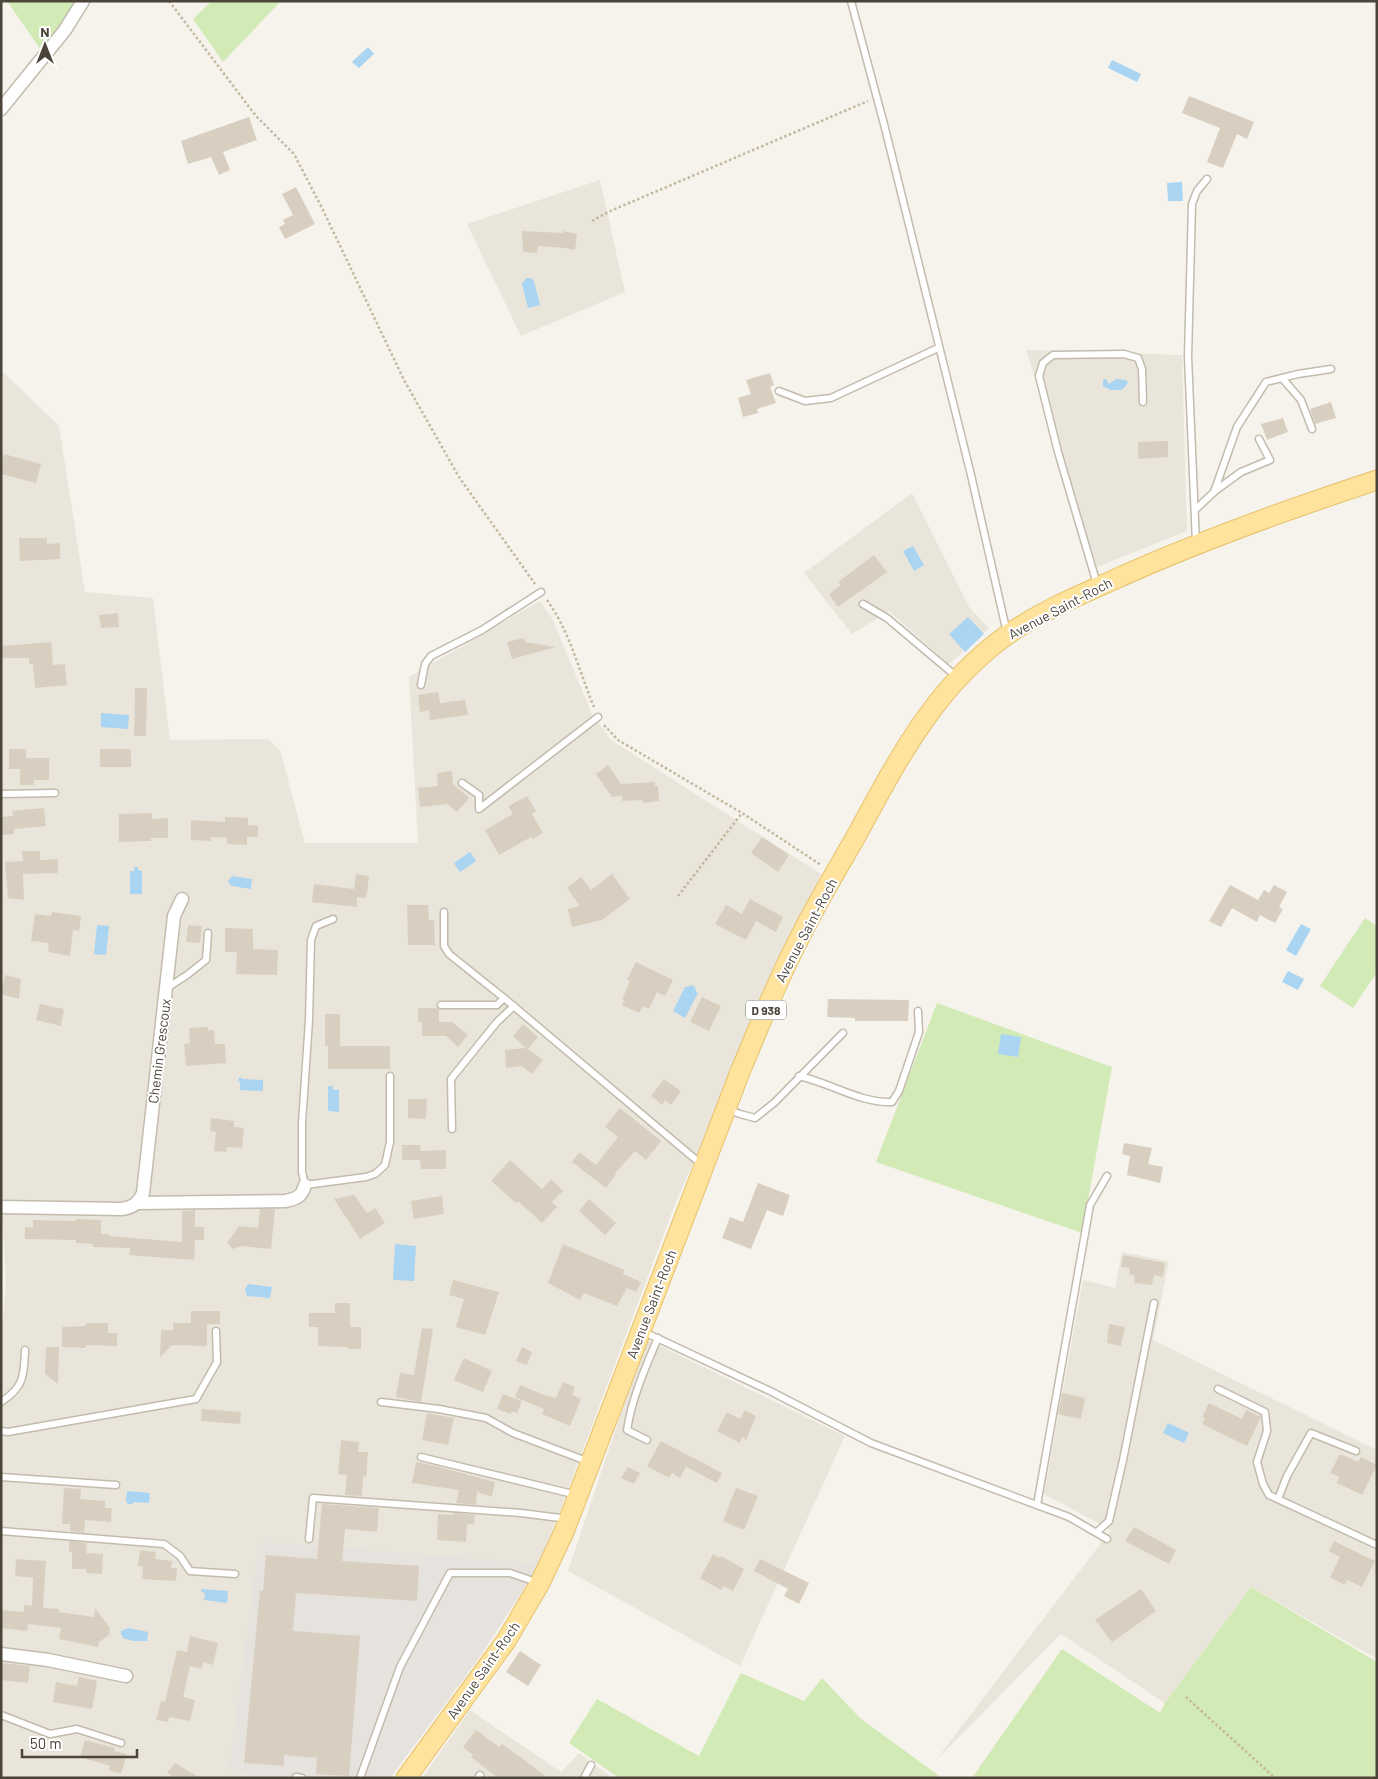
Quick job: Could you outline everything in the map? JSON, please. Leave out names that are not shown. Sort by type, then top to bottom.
[{"type":"main road","name":"Avenue Saint-Roch","points":[[406,1778],[506,1641],[540,1583],[569,1519],[590,1462],[650,1334],[704,1166],[773,993],[798,940],[899,758],[918,728],[947,689],[975,661],[1008,634],[1098,587],[1196,544],[1377,480]]},
{"type":"street","points":[[1,109],[65,30],[83,1]]},
{"type":"street","name":"Chemin Grescoux","points":[[138,1203],[143,1193],[174,916],[182,899]]},
{"type":"street","points":[[1,1207],[122,1209],[133,1207],[138,1203],[285,1202],[296,1199],[303,1193],[305,1185]]},
{"type":"street","points":[[1,1654],[48,1660],[126,1676]]},
{"type":"lane","points":[[851,1],[877,97],[971,475],[1003,620],[1008,634]]},
{"type":"lane","points":[[1196,544],[1188,357],[1192,204],[1197,191],[1206,179]]},
{"type":"lane","points":[[779,391],[805,401],[831,398],[938,348]]},
{"type":"lane","points":[[1098,587],[1060,461],[1046,405],[1039,376],[1043,363],[1053,355],[1124,354],[1138,358],[1142,369],[1143,402]]},
{"type":"lane","points":[[1214,492],[1237,427],[1266,382],[1298,374],[1331,369]]},
{"type":"lane","points":[[1282,378],[1301,400],[1312,429]]},
{"type":"lane","points":[[1195,510],[1214,492],[1241,472],[1270,460],[1259,439]]},
{"type":"lane","points":[[421,685],[425,664],[431,656],[482,630],[541,592]]},
{"type":"lane","points":[[863,604],[887,618],[958,678]]},
{"type":"lane","points":[[462,783],[478,795],[479,809],[598,718]]},
{"type":"lane","points":[[1,794],[54,793]]},
{"type":"lane","points":[[444,912],[444,946],[449,954],[514,1006],[704,1166]]},
{"type":"lane","points":[[333,919],[316,926],[311,940],[302,1123],[302,1172],[305,1185],[366,1177],[375,1174],[385,1165],[390,1142],[390,1076]]},
{"type":"lane","points":[[166,988],[206,960],[208,933]]},
{"type":"lane","points":[[441,1005],[497,1005],[504,998]]},
{"type":"lane","points":[[452,1129],[451,1078],[498,1022],[514,1006]]},
{"type":"lane","points":[[799,1076],[812,1079],[866,1100],[878,1103],[892,1102],[899,1091],[919,1032],[918,1011]]},
{"type":"lane","points":[[726,1108],[755,1118],[774,1103],[842,1033]]},
{"type":"lane","points":[[1037,1505],[1090,1205],[1107,1176]]},
{"type":"lane","points":[[1097,1532],[1109,1521],[1154,1302]]},
{"type":"lane","points":[[1,1431],[8,1432],[196,1399],[217,1362],[216,1331]]},
{"type":"lane","points":[[647,1440],[627,1430],[630,1412],[645,1370],[650,1334],[772,1392],[871,1443],[1069,1517],[1107,1538]]},
{"type":"lane","points":[[1,1402],[19,1387],[24,1374],[26,1350]]},
{"type":"lane","points":[[1218,1389],[1265,1412],[1267,1431],[1257,1462],[1263,1484],[1269,1495],[1377,1544]]},
{"type":"lane","points":[[381,1402],[439,1409],[486,1418],[513,1433],[590,1462]]},
{"type":"lane","points":[[1278,1499],[1287,1476],[1311,1433],[1356,1451]]},
{"type":"lane","points":[[421,1457],[578,1495]]},
{"type":"lane","points":[[1,1477],[116,1485]]},
{"type":"lane","points":[[309,1538],[313,1498],[521,1513],[569,1519]]},
{"type":"lane","points":[[1,1531],[164,1544],[180,1556],[190,1571],[235,1574]]},
{"type":"lane","points":[[360,1778],[400,1667],[450,1573],[510,1573],[540,1583]]},
{"type":"lane","points":[[1,1715],[50,1734],[77,1729],[121,1743]]},
{"type":"lane","points":[[584,1778],[592,1765]]},
{"type":"lane","points":[[296,1777],[302,1778]]},
{"type":"path","points":[[170,1],[256,116],[294,154],[404,380],[459,477],[556,613],[582,672],[598,718],[618,740],[742,813],[836,873]]},
{"type":"path","points":[[592,222],[608,212],[877,97]]},
{"type":"path","points":[[678,896],[742,813]]},
{"type":"path","points":[[1186,1697],[1275,1778]]},
{"type":"shaded area","points":[[600,180],[625,292],[521,336],[467,224]]},
{"type":"shaded area","points":[[1026,350],[1182,355],[1187,531],[1097,567]]},
{"type":"shaded area","points":[[1,370],[59,426],[85,592],[153,598],[170,740],[268,739],[280,750],[305,843],[418,843],[409,677],[540,601],[553,620],[592,714],[611,740],[821,874],[675,1204],[540,1564],[230,1768],[255,1778],[1,1778],[1,1344],[6,1282],[1,1195]]},
{"type":"shaded area","points":[[912,493],[969,607],[989,628],[949,664],[889,611],[852,634],[804,573]]},
{"type":"shaded area","points":[[1122,1252],[1169,1261],[1153,1340],[1377,1450],[1377,1659],[1251,1587],[1165,1703],[1061,1634],[936,1760],[1111,1530],[1044,1494],[1083,1280],[1115,1288]]},
{"type":"shaded area","points":[[646,1339],[845,1436],[740,1666],[568,1571]]},
{"type":"shaded area","points":[[259,1541],[540,1564],[479,1658],[390,1778],[255,1778],[229,1768]]},
{"type":"shaded area","points":[[470,1710],[561,1772],[579,1753],[612,1778],[422,1778]]},
{"type":"green space","points":[[7,1],[76,1],[62,25],[41,50]]},
{"type":"green space","points":[[212,1],[281,1],[223,62],[193,19]]},
{"type":"green space","points":[[1365,918],[1377,926],[1377,972],[1353,1008],[1320,986]]},
{"type":"green space","points":[[937,1003],[1112,1067],[1082,1233],[876,1162]]},
{"type":"green space","points":[[1251,1587],[1377,1662],[1377,1778],[972,1778],[1062,1649],[1160,1713],[1165,1703]]},
{"type":"green space","points":[[741,1673],[804,1701],[822,1678],[860,1718],[942,1778],[619,1778],[569,1743],[597,1699],[699,1756]]},
{"type":"water","points":[[368,47],[374,54],[359,68],[352,62]]},
{"type":"water","points":[[1112,60],[1141,74],[1137,82],[1108,68]]},
{"type":"water","points":[[1182,182],[1183,201],[1168,201],[1167,183]]},
{"type":"water","points":[[526,278],[531,278],[534,281],[540,305],[528,308],[522,284]]},
{"type":"water","points":[[1104,379],[1109,384],[1116,379],[1126,380],[1128,383],[1122,390],[1111,390],[1103,386]]},
{"type":"water","points":[[913,546],[924,565],[914,571],[903,551]]},
{"type":"water","points":[[968,617],[984,634],[965,652],[949,634]]},
{"type":"water","points":[[101,713],[129,715],[128,729],[101,727]]},
{"type":"water","points":[[470,852],[476,861],[460,872],[454,863]]},
{"type":"water","points":[[134,867],[138,867],[138,870],[142,871],[142,894],[130,894],[130,871],[134,871]]},
{"type":"water","points":[[232,876],[252,879],[251,889],[231,886],[228,881]]},
{"type":"water","points":[[1301,924],[1311,929],[1296,956],[1286,950]]},
{"type":"water","points":[[97,925],[109,926],[106,955],[94,954]]},
{"type":"water","points":[[1288,971],[1304,979],[1298,990],[1282,982]]},
{"type":"water","points":[[691,985],[695,987],[698,993],[685,1018],[673,1011],[685,987]]},
{"type":"water","points":[[1001,1034],[1021,1037],[1018,1057],[998,1054]]},
{"type":"water","points":[[240,1077],[243,1079],[263,1080],[263,1091],[240,1090],[240,1082],[238,1080]]},
{"type":"water","points":[[328,1086],[333,1086],[333,1090],[339,1090],[339,1112],[328,1111]]},
{"type":"water","points":[[395,1244],[416,1246],[414,1281],[393,1280]]},
{"type":"water","points":[[248,1284],[272,1287],[270,1298],[247,1296],[245,1290]]},
{"type":"water","points":[[1168,1423],[1189,1433],[1184,1443],[1163,1433]]},
{"type":"water","points":[[127,1491],[150,1493],[149,1503],[134,1502],[128,1504],[126,1501]]},
{"type":"water","points":[[201,1589],[228,1591],[227,1603],[204,1600],[205,1593],[201,1592]]},
{"type":"water","points":[[129,1628],[148,1632],[147,1641],[133,1641],[123,1638],[121,1631]]},
{"type":"building","points":[[1189,96],[1254,122],[1247,139],[1237,134],[1223,168],[1207,162],[1220,128],[1182,113]]},
{"type":"building","points":[[249,117],[257,140],[223,152],[230,170],[219,175],[211,157],[188,164],[181,141]]},
{"type":"building","points":[[296,187],[315,224],[285,239],[279,227],[285,224],[283,220],[293,215],[282,194]]},
{"type":"building","points":[[522,231],[563,233],[563,231],[577,234],[575,250],[538,246],[537,253],[523,252]]},
{"type":"building","points":[[770,373],[774,385],[770,387],[776,403],[757,409],[758,413],[743,417],[738,398],[751,394],[746,380]]},
{"type":"building","points":[[1331,402],[1336,418],[1315,424],[1310,409]]},
{"type":"building","points":[[1283,418],[1288,432],[1267,440],[1261,424]]},
{"type":"building","points":[[1168,441],[1168,457],[1138,459],[1138,442]]},
{"type":"building","points":[[4,454],[41,464],[36,483],[1,474]]},
{"type":"building","points":[[19,538],[47,538],[47,544],[60,543],[60,559],[20,561]]},
{"type":"building","points":[[874,555],[887,572],[838,607],[829,594],[841,585],[838,582]]},
{"type":"building","points":[[118,613],[119,627],[101,628],[99,615]]},
{"type":"building","points":[[524,638],[525,642],[556,647],[512,659],[507,642]]},
{"type":"building","points":[[51,642],[53,665],[65,664],[67,685],[35,688],[33,664],[29,664],[29,658],[1,658],[1,646]]},
{"type":"building","points":[[135,688],[147,688],[146,736],[134,736]]},
{"type":"building","points":[[438,692],[440,703],[465,700],[468,715],[430,720],[429,710],[420,712],[418,695]]},
{"type":"building","points":[[9,749],[26,749],[26,758],[49,758],[49,780],[34,780],[34,785],[20,785],[20,769],[9,769]]},
{"type":"building","points":[[100,749],[131,749],[131,767],[100,767]]},
{"type":"building","points":[[608,765],[621,784],[655,782],[655,786],[658,786],[659,801],[643,803],[642,800],[622,801],[622,796],[612,797],[596,774]]},
{"type":"building","points":[[452,771],[453,784],[469,798],[457,812],[448,804],[420,807],[418,788],[438,786],[437,773]]},
{"type":"building","points":[[527,796],[536,811],[532,814],[543,833],[533,839],[531,837],[499,855],[485,830],[513,814],[508,806]]},
{"type":"building","points":[[44,808],[46,826],[14,829],[14,834],[1,835],[1,817],[13,816],[12,811]]},
{"type":"building","points":[[152,813],[152,819],[168,818],[168,838],[151,838],[151,841],[119,842],[119,814]]},
{"type":"building","points":[[225,817],[248,818],[248,825],[258,826],[258,837],[247,837],[247,845],[227,844],[227,838],[211,837],[211,841],[191,840],[191,820],[225,822]]},
{"type":"building","points":[[762,837],[789,855],[778,872],[751,853]]},
{"type":"building","points":[[22,851],[40,851],[40,860],[58,859],[58,873],[23,874],[24,900],[8,898],[5,862],[23,861]]},
{"type":"building","points":[[356,874],[369,876],[367,894],[365,898],[357,897],[357,907],[312,902],[314,884],[354,889]]},
{"type":"building","points":[[612,874],[630,899],[602,920],[572,927],[568,909],[580,906],[567,888],[581,877],[591,890]]},
{"type":"building","points":[[1230,885],[1258,900],[1264,890],[1269,893],[1274,885],[1287,892],[1279,907],[1283,909],[1275,923],[1260,915],[1257,922],[1232,908],[1221,927],[1209,921]]},
{"type":"building","points":[[750,899],[783,917],[776,932],[756,921],[746,940],[715,924],[726,905],[742,914]]},
{"type":"building","points":[[407,905],[428,905],[429,920],[434,920],[435,945],[408,945]]},
{"type":"building","points":[[52,912],[81,916],[79,931],[73,930],[70,956],[48,951],[49,943],[31,941],[35,914],[51,916]]},
{"type":"building","points":[[188,925],[202,926],[200,943],[186,942]]},
{"type":"building","points":[[225,928],[253,929],[253,949],[278,950],[277,975],[236,974],[237,952],[225,952]]},
{"type":"building","points":[[636,962],[673,980],[665,996],[657,992],[649,1009],[643,1006],[639,1013],[622,1005],[624,1001],[622,1000],[630,981],[627,980]]},
{"type":"building","points":[[5,975],[21,979],[19,999],[1,994]]},
{"type":"building","points":[[702,997],[721,1006],[709,1031],[690,1022]]},
{"type":"building","points":[[828,999],[909,1000],[908,1021],[855,1021],[855,1018],[827,1017]]},
{"type":"building","points":[[40,1004],[64,1009],[61,1026],[36,1020]]},
{"type":"building","points":[[418,1008],[437,1008],[439,1010],[439,1022],[452,1022],[468,1035],[458,1047],[446,1036],[422,1036],[422,1022],[418,1022]]},
{"type":"building","points":[[325,1014],[340,1014],[340,1046],[390,1046],[390,1069],[328,1069],[328,1046],[325,1046]]},
{"type":"building","points":[[523,1024],[538,1037],[528,1049],[543,1060],[532,1074],[522,1066],[506,1068],[505,1050],[526,1048],[513,1036]]},
{"type":"building","points":[[208,1027],[208,1030],[214,1030],[215,1044],[225,1044],[226,1063],[186,1066],[184,1044],[190,1043],[189,1028]]},
{"type":"building","points":[[664,1079],[681,1091],[671,1105],[665,1100],[662,1105],[651,1096]]},
{"type":"building","points":[[408,1099],[427,1099],[426,1119],[408,1118]]},
{"type":"building","points":[[620,1108],[661,1141],[646,1160],[635,1151],[615,1173],[606,1188],[572,1162],[579,1152],[596,1165],[618,1137],[605,1127]]},
{"type":"building","points":[[211,1118],[234,1121],[234,1127],[244,1128],[242,1148],[227,1147],[226,1152],[214,1151],[216,1132],[210,1131]]},
{"type":"building","points":[[1124,1143],[1152,1148],[1148,1164],[1163,1167],[1160,1183],[1127,1175],[1130,1156],[1122,1154]]},
{"type":"building","points":[[402,1145],[420,1145],[421,1151],[446,1150],[446,1169],[421,1169],[420,1160],[402,1160]]},
{"type":"building","points":[[510,1160],[542,1189],[551,1179],[563,1191],[552,1202],[557,1207],[542,1223],[518,1201],[516,1203],[491,1181]]},
{"type":"building","points":[[758,1183],[790,1195],[783,1216],[767,1210],[751,1249],[722,1238],[730,1217],[743,1222]]},
{"type":"building","points":[[354,1195],[367,1213],[375,1208],[385,1223],[360,1239],[334,1199]]},
{"type":"building","points":[[442,1196],[444,1214],[414,1219],[411,1201]]},
{"type":"building","points":[[589,1199],[616,1223],[605,1235],[579,1211]]},
{"type":"building","points":[[260,1209],[275,1209],[271,1249],[242,1246],[233,1249],[227,1243],[239,1226],[258,1228]]},
{"type":"building","points":[[195,1210],[195,1227],[204,1227],[204,1240],[195,1240],[194,1260],[129,1255],[130,1248],[93,1247],[93,1244],[76,1243],[76,1240],[25,1239],[25,1227],[33,1228],[33,1220],[76,1221],[76,1219],[101,1220],[101,1234],[109,1234],[109,1236],[182,1242],[182,1211]]},
{"type":"building","points":[[563,1244],[624,1270],[623,1274],[641,1282],[636,1292],[627,1288],[617,1306],[584,1293],[580,1300],[548,1283]]},
{"type":"building","points":[[1123,1255],[1165,1263],[1163,1277],[1154,1275],[1152,1285],[1134,1283],[1135,1276],[1129,1274],[1130,1268],[1121,1267]]},
{"type":"building","points":[[453,1280],[499,1292],[485,1335],[456,1327],[464,1299],[449,1295]]},
{"type":"building","points":[[335,1303],[350,1303],[350,1327],[361,1327],[361,1349],[318,1346],[318,1327],[309,1327],[309,1313],[335,1313]]},
{"type":"building","points":[[191,1311],[220,1311],[220,1324],[207,1324],[207,1346],[172,1345],[160,1357],[161,1330],[173,1330],[173,1323],[191,1323]]},
{"type":"building","points":[[86,1323],[108,1323],[108,1333],[117,1333],[117,1346],[86,1345],[86,1348],[62,1347],[62,1327],[86,1326]]},
{"type":"building","points":[[1109,1324],[1125,1327],[1121,1346],[1107,1343]]},
{"type":"building","points":[[422,1328],[433,1329],[421,1402],[396,1397],[400,1373],[414,1375]]},
{"type":"building","points":[[46,1347],[59,1347],[58,1384],[45,1374]]},
{"type":"building","points":[[522,1347],[532,1352],[527,1365],[516,1361]]},
{"type":"building","points":[[464,1358],[492,1371],[483,1392],[454,1380]]},
{"type":"building","points":[[563,1382],[575,1387],[572,1395],[581,1399],[570,1426],[542,1414],[544,1409],[515,1397],[520,1385],[556,1398]]},
{"type":"building","points":[[1062,1393],[1085,1398],[1081,1419],[1058,1414]]},
{"type":"building","points":[[503,1394],[522,1401],[517,1413],[512,1411],[511,1414],[497,1409]]},
{"type":"building","points":[[1209,1403],[1242,1419],[1246,1410],[1261,1417],[1247,1446],[1202,1424],[1205,1418],[1202,1417]]},
{"type":"building","points":[[202,1409],[241,1412],[240,1424],[201,1421]]},
{"type":"building","points":[[745,1410],[756,1416],[746,1440],[742,1437],[740,1443],[717,1431],[727,1412],[740,1419]]},
{"type":"building","points":[[427,1413],[454,1418],[448,1445],[422,1440]]},
{"type":"building","points":[[341,1440],[359,1442],[358,1452],[368,1452],[366,1477],[363,1476],[362,1496],[345,1495],[347,1475],[338,1474]]},
{"type":"building","points":[[661,1441],[722,1473],[717,1483],[686,1467],[680,1478],[672,1473],[669,1478],[647,1466]]},
{"type":"building","points":[[1340,1454],[1358,1462],[1361,1457],[1377,1465],[1362,1495],[1337,1483],[1339,1477],[1330,1473]]},
{"type":"building","points":[[416,1462],[495,1482],[492,1497],[477,1492],[476,1505],[456,1503],[459,1490],[412,1483]]},
{"type":"building","points":[[628,1467],[640,1473],[634,1484],[621,1478]]},
{"type":"building","points":[[64,1488],[81,1489],[80,1499],[105,1501],[105,1508],[112,1508],[111,1522],[85,1520],[84,1533],[70,1531],[70,1524],[62,1524]]},
{"type":"building","points":[[736,1488],[758,1496],[744,1530],[723,1521]]},
{"type":"building","points":[[322,1504],[379,1508],[377,1532],[345,1529],[342,1561],[419,1566],[417,1601],[296,1593],[293,1631],[360,1636],[349,1776],[316,1774],[317,1758],[284,1755],[284,1766],[244,1763],[260,1590],[263,1591],[266,1555],[317,1559]]},
{"type":"building","points":[[453,1513],[475,1515],[474,1524],[467,1524],[466,1542],[437,1540],[438,1514],[453,1515]]},
{"type":"building","points":[[1134,1527],[1176,1550],[1169,1564],[1125,1541]]},
{"type":"building","points":[[69,1541],[87,1543],[86,1553],[103,1554],[102,1574],[86,1573],[86,1569],[72,1569],[72,1552],[69,1552]]},
{"type":"building","points":[[1334,1541],[1375,1561],[1362,1587],[1347,1580],[1345,1585],[1330,1577],[1340,1557],[1329,1551]]},
{"type":"building","points":[[140,1550],[156,1552],[155,1559],[172,1561],[171,1568],[177,1568],[176,1581],[142,1579],[143,1567],[138,1566]]},
{"type":"building","points":[[713,1554],[720,1558],[721,1556],[744,1569],[733,1591],[723,1586],[721,1590],[700,1578]]},
{"type":"building","points":[[16,1559],[46,1561],[43,1608],[59,1609],[59,1612],[94,1617],[95,1608],[110,1628],[109,1635],[99,1642],[98,1647],[59,1639],[61,1628],[28,1624],[27,1631],[1,1628],[1,1610],[24,1612],[24,1605],[32,1606],[33,1578],[15,1576]]},
{"type":"building","points":[[760,1559],[809,1583],[799,1604],[784,1596],[788,1589],[754,1571]]},
{"type":"building","points":[[1141,1589],[1156,1611],[1112,1642],[1095,1620]]},
{"type":"building","points":[[190,1636],[218,1643],[213,1665],[203,1662],[202,1669],[190,1666],[183,1697],[195,1700],[190,1721],[169,1717],[168,1722],[156,1720],[161,1701],[165,1702],[177,1650],[187,1652]]},
{"type":"building","points":[[520,1651],[541,1665],[528,1686],[506,1672]]},
{"type":"building","points":[[1,1663],[30,1666],[28,1683],[1,1680]]},
{"type":"building","points":[[79,1677],[97,1681],[92,1709],[53,1702],[56,1682],[77,1686]]},
{"type":"building","points":[[476,1730],[499,1747],[502,1744],[548,1778],[498,1778],[471,1757],[473,1755],[463,1747]]},
{"type":"building","points":[[85,1740],[115,1748],[114,1751],[127,1754],[121,1774],[108,1770],[110,1766],[80,1757]]},
{"type":"building","points":[[175,1763],[200,1778],[176,1778],[167,1773]]}]
